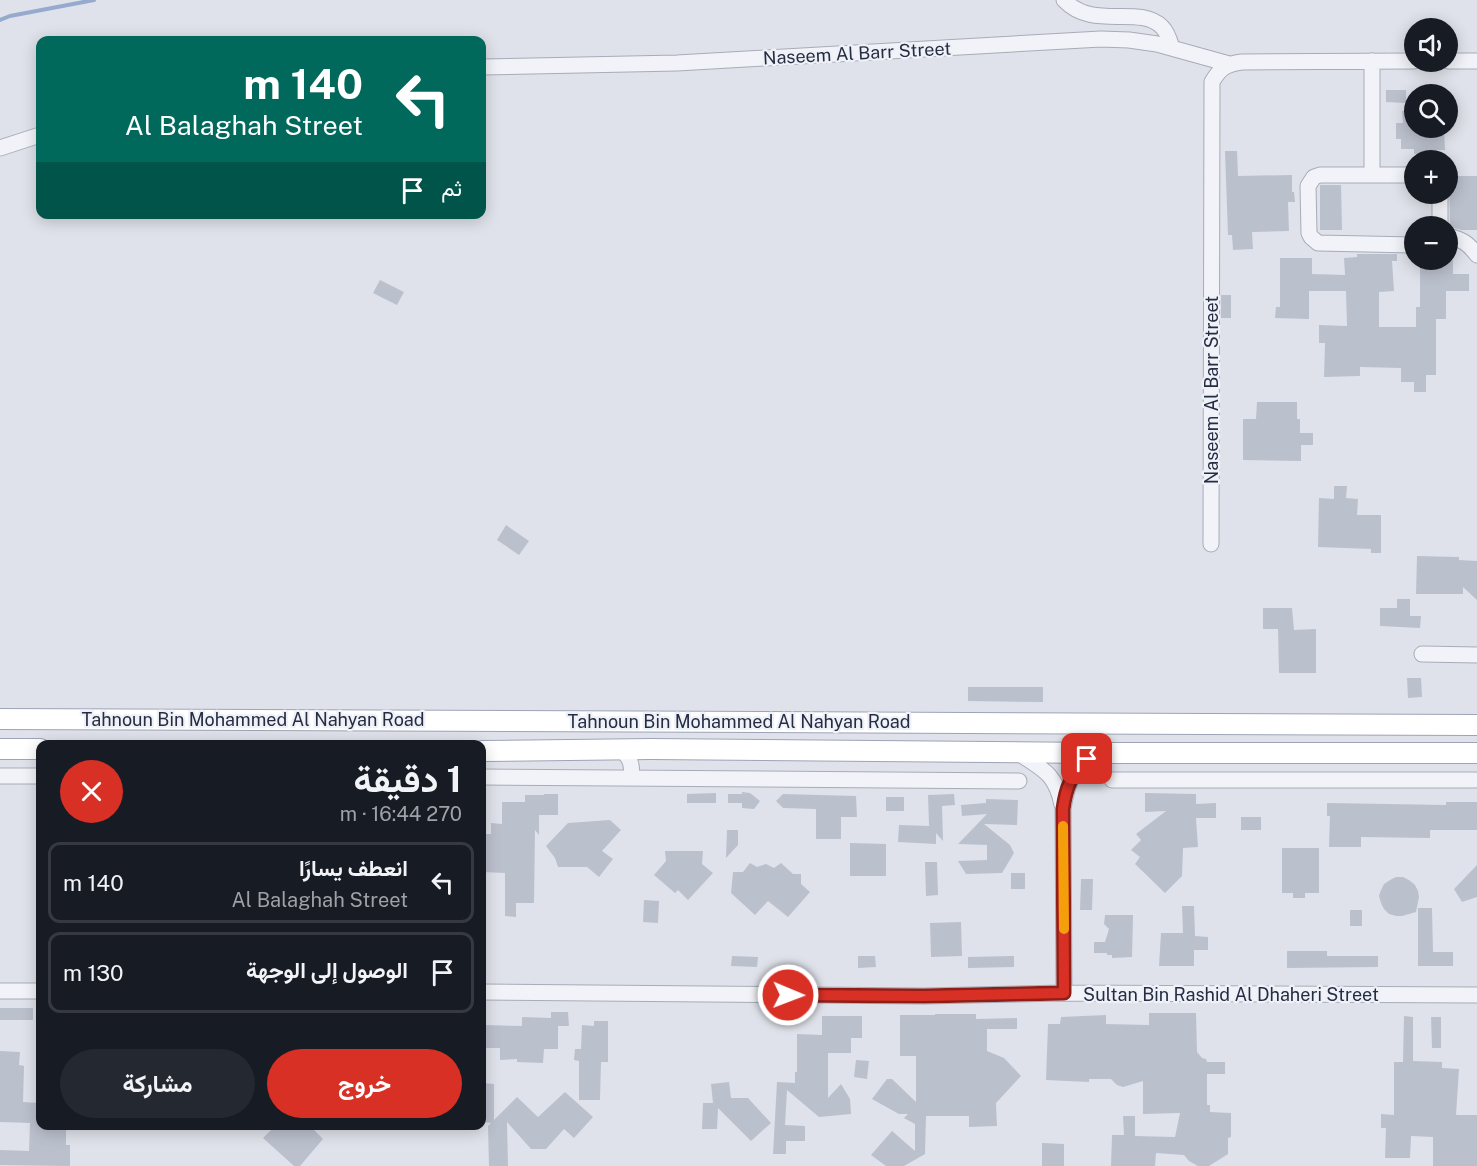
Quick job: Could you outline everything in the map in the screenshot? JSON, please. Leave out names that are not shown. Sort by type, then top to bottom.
[{"type":"main road","name":"Tahnoun Bin Mohammed Al Nahyan Road","points":[[0,719],[1477,725]]},
{"type":"main road","points":[[506,751],[511,738],[519,733],[636,731],[657,728],[676,721]]},
{"type":"main road","points":[[0,748],[36,749]]},
{"type":"main road","name":"Tahnoun Bin Mohammed Al Nahyan Road","points":[[486,751],[651,749],[1018,753],[1477,753]]},
{"type":"street","points":[[1064,0],[1074,9],[1085,14],[1145,18],[1154,21],[1167,34],[1172,48]]},
{"type":"street","name":"Naseem Al Barr Street","points":[[486,67],[677,63],[1101,39],[1157,44],[1229,64]]},
{"type":"street","points":[[1372,61],[1372,174]]},
{"type":"street","name":"Naseem Al Barr Street","points":[[1211,544],[1212,82],[1218,71],[1229,64],[1242,62],[1404,61]]},
{"type":"street","points":[[1458,61],[1477,61]]},
{"type":"street","points":[[0,148],[36,136]]},
{"type":"street","points":[[1404,175],[1320,174],[1308,186],[1309,228],[1311,237],[1315,241],[1323,244],[1404,245]]},
{"type":"street","points":[[1458,238],[1469,244],[1477,255]]},
{"type":"street","points":[[1422,654],[1477,655]]},
{"type":"street","points":[[621,749],[631,762],[636,777]]},
{"type":"street","points":[[636,777],[651,749]]},
{"type":"street","points":[[1018,753],[1042,768],[1056,784],[1063,809],[1064,993]]},
{"type":"street","points":[[1063,809],[1072,776],[1095,753]]},
{"type":"street","points":[[0,776],[36,776]]},
{"type":"street","points":[[486,777],[1019,781]]},
{"type":"street","points":[[1112,780],[1477,780]]},
{"type":"street","points":[[0,991],[36,991]]},
{"type":"street","name":"Sultan Bin Rashid Al Dhaheri Street","points":[[486,992],[924,996],[1064,993],[1477,995]]},
{"type":"building","points":[[1386,90],[1404,90],[1404,103],[1386,102]]},
{"type":"building","points":[[1402,111],[1404,111],[1404,138],[1444,138],[1445,150],[1401,149],[1401,139],[1396,139],[1396,123],[1403,123]]},
{"type":"building","points":[[1225,151],[1237,151],[1238,176],[1292,175],[1292,192],[1294,192],[1295,202],[1288,202],[1289,231],[1252,232],[1253,249],[1233,250],[1232,235],[1228,235]]},
{"type":"building","points":[[1458,176],[1477,176],[1477,230],[1458,229],[1458,216],[1450,216],[1450,204],[1458,204]]},
{"type":"building","points":[[1320,185],[1341,185],[1342,230],[1320,230]]},
{"type":"building","points":[[1357,254],[1397,254],[1397,261],[1392,261],[1394,291],[1379,292],[1379,327],[1416,327],[1416,307],[1420,307],[1420,270],[1453,270],[1453,274],[1469,274],[1469,291],[1446,291],[1446,319],[1436,319],[1436,375],[1426,375],[1426,392],[1414,392],[1414,382],[1401,382],[1401,368],[1360,367],[1360,376],[1324,377],[1325,343],[1319,343],[1319,325],[1347,326],[1346,291],[1309,291],[1309,319],[1275,318],[1276,307],[1280,307],[1280,258],[1312,258],[1312,274],[1345,275],[1344,258],[1357,257]]},
{"type":"building","points":[[380,280],[404,292],[397,305],[373,293]]},
{"type":"building","points":[[1221,295],[1231,295],[1231,318],[1221,318]]},
{"type":"building","points":[[1257,402],[1297,402],[1300,433],[1313,433],[1313,445],[1301,445],[1301,461],[1243,460],[1243,419],[1256,419]]},
{"type":"building","points":[[1334,486],[1347,486],[1346,498],[1358,499],[1357,515],[1381,515],[1381,553],[1371,553],[1371,549],[1318,547],[1319,498],[1334,499]]},
{"type":"building","points":[[506,525],[529,541],[519,555],[497,540]]},
{"type":"building","points":[[1417,556],[1459,557],[1459,560],[1477,561],[1477,600],[1463,587],[1463,594],[1416,594]]},
{"type":"building","points":[[1397,599],[1410,599],[1410,616],[1421,616],[1420,628],[1380,626],[1380,608],[1397,608]]},
{"type":"building","points":[[1263,608],[1292,608],[1294,630],[1316,629],[1316,673],[1279,673],[1278,629],[1263,629]]},
{"type":"building","points":[[1407,678],[1421,678],[1422,697],[1408,698]]},
{"type":"building","points":[[968,687],[1043,687],[1043,702],[968,701]]},
{"type":"building","points":[[742,792],[750,793],[760,801],[754,809],[742,808],[742,803],[728,803],[728,794],[742,794]]},
{"type":"building","points":[[716,793],[716,803],[687,803],[687,794]]},
{"type":"building","points":[[1145,793],[1196,794],[1196,804],[1216,803],[1216,818],[1196,818],[1198,847],[1183,848],[1182,876],[1165,893],[1135,864],[1140,857],[1131,850],[1141,840],[1136,834],[1166,811],[1145,812]]},
{"type":"building","points":[[558,794],[558,815],[539,815],[539,835],[535,830],[534,903],[516,903],[516,917],[505,916],[505,873],[486,872],[486,834],[491,834],[491,823],[502,824],[502,802],[525,802],[525,795]]},
{"type":"building","points":[[783,794],[856,796],[857,817],[841,817],[841,839],[816,839],[816,809],[783,808],[776,801]]},
{"type":"building","points":[[954,794],[955,805],[942,806],[943,841],[936,833],[936,844],[898,842],[899,825],[930,826],[928,795]]},
{"type":"building","points":[[886,797],[904,797],[904,811],[886,811]]},
{"type":"building","points":[[986,799],[1018,800],[1017,825],[984,824],[1010,845],[1014,853],[1002,873],[966,874],[958,861],[987,860],[987,845],[958,844],[987,814],[962,816],[961,805],[986,803]]},
{"type":"building","points":[[1446,802],[1477,802],[1477,830],[1430,830],[1430,838],[1361,837],[1361,847],[1329,847],[1330,816],[1327,816],[1327,803],[1446,805]]},
{"type":"building","points":[[1241,817],[1261,817],[1261,830],[1241,830]]},
{"type":"building","points":[[610,820],[621,830],[602,851],[613,859],[599,877],[587,867],[558,867],[555,858],[546,846],[568,823]]},
{"type":"building","points":[[727,830],[738,830],[738,845],[726,858]]},
{"type":"building","points":[[850,843],[886,844],[886,876],[850,876]]},
{"type":"building","points":[[1282,848],[1319,848],[1319,893],[1305,893],[1305,898],[1293,898],[1293,893],[1282,893]]},
{"type":"building","points":[[665,851],[703,851],[702,864],[713,873],[688,900],[678,890],[675,893],[654,875],[666,861]]},
{"type":"building","points":[[925,862],[937,862],[938,895],[926,896]]},
{"type":"building","points":[[750,863],[757,867],[766,864],[774,868],[781,863],[793,874],[801,874],[801,884],[810,892],[788,917],[768,901],[755,915],[731,893],[733,872],[743,872]]},
{"type":"building","points":[[1477,865],[1477,897],[1462,902],[1454,889]]},
{"type":"building","points":[[1011,873],[1025,873],[1025,889],[1011,889]]},
{"type":"building","points":[[1396,877],[1403,877],[1415,885],[1419,897],[1416,912],[1396,916],[1384,909],[1379,896],[1381,890],[1384,884]]},
{"type":"building","points":[[1081,879],[1093,879],[1092,910],[1080,910]]},
{"type":"building","points":[[644,900],[659,901],[658,923],[643,922]]},
{"type":"building","points":[[1182,906],[1194,906],[1195,936],[1208,937],[1208,950],[1194,950],[1194,966],[1159,966],[1161,933],[1183,933]]},
{"type":"building","points":[[1418,908],[1432,908],[1433,952],[1453,952],[1453,966],[1418,966]]},
{"type":"building","points":[[1350,910],[1362,910],[1362,926],[1350,926]]},
{"type":"building","points":[[1105,915],[1133,915],[1132,957],[1112,958],[1112,955],[1107,955],[1107,953],[1094,953],[1094,942],[1105,942],[1109,929],[1104,924]]},
{"type":"building","points":[[961,922],[962,956],[931,957],[930,923]]},
{"type":"building","points":[[1287,951],[1327,951],[1327,956],[1378,956],[1378,967],[1287,968]]},
{"type":"building","points":[[732,956],[758,957],[757,967],[731,966]]},
{"type":"building","points":[[858,956],[875,956],[876,967],[858,968]]},
{"type":"building","points":[[1014,956],[1014,967],[968,968],[968,957]]},
{"type":"building","points":[[0,1008],[33,1008],[33,1020],[0,1020]]},
{"type":"building","points":[[551,1012],[568,1012],[569,1026],[558,1026],[558,1049],[544,1049],[543,1063],[517,1062],[517,1059],[500,1060],[500,1048],[486,1048],[486,1025],[522,1026],[522,1017],[551,1018]]},
{"type":"building","points":[[1149,1013],[1196,1013],[1197,1052],[1207,1062],[1225,1062],[1225,1074],[1207,1074],[1207,1105],[1210,1105],[1210,1112],[1231,1113],[1231,1137],[1228,1138],[1228,1154],[1209,1166],[1198,1166],[1184,1155],[1156,1153],[1155,1166],[1111,1166],[1112,1135],[1124,1135],[1123,1116],[1135,1116],[1135,1136],[1175,1137],[1180,1113],[1143,1114],[1143,1081],[1123,1087],[1111,1079],[1089,1079],[1089,1082],[1046,1080],[1048,1024],[1060,1024],[1061,1017],[1106,1015],[1106,1024],[1149,1025]]},
{"type":"building","points":[[976,1014],[976,1019],[1017,1018],[1017,1029],[987,1029],[987,1051],[1004,1058],[1021,1076],[996,1103],[997,1126],[969,1127],[969,1116],[926,1116],[925,1154],[904,1166],[886,1166],[871,1155],[892,1131],[915,1151],[915,1124],[904,1118],[908,1114],[899,1114],[872,1099],[887,1079],[892,1079],[916,1102],[916,1056],[900,1056],[900,1015]]},
{"type":"building","points":[[822,1016],[862,1016],[862,1038],[851,1038],[851,1053],[828,1053],[828,1098],[841,1084],[850,1099],[851,1114],[819,1117],[787,1090],[785,1125],[805,1126],[805,1141],[786,1141],[786,1154],[773,1154],[777,1082],[795,1083],[797,1034],[822,1035]]},
{"type":"building","points":[[1404,1016],[1413,1017],[1413,1061],[1442,1062],[1442,1068],[1459,1069],[1456,1115],[1477,1115],[1477,1166],[1433,1166],[1433,1137],[1411,1136],[1410,1158],[1385,1158],[1386,1128],[1381,1128],[1381,1114],[1394,1115],[1394,1062],[1403,1062]]},
{"type":"building","points":[[1431,1017],[1441,1017],[1441,1048],[1432,1048]]},
{"type":"building","points":[[594,1021],[608,1021],[608,1062],[601,1062],[600,1100],[579,1100],[579,1061],[574,1060],[575,1049],[581,1049],[582,1025],[594,1026]]},
{"type":"building","points":[[0,1051],[20,1052],[19,1065],[24,1066],[23,1102],[36,1103],[36,1130],[66,1130],[66,1145],[70,1145],[70,1166],[0,1165],[0,1150],[29,1151],[30,1123],[0,1122]]},
{"type":"building","points":[[856,1060],[869,1061],[867,1079],[854,1077]]},
{"type":"building","points":[[729,1082],[731,1098],[748,1098],[771,1123],[751,1141],[718,1108],[717,1129],[702,1129],[703,1103],[713,1103],[711,1084]]},
{"type":"building","points":[[486,1083],[494,1084],[494,1120],[517,1097],[538,1117],[565,1092],[593,1117],[574,1138],[564,1129],[546,1149],[531,1149],[507,1122],[508,1166],[489,1166],[488,1126],[491,1123],[486,1122]]},
{"type":"building","points":[[271,1130],[314,1130],[323,1139],[300,1166],[294,1166],[263,1138]]},
{"type":"building","points":[[1042,1143],[1064,1144],[1064,1166],[1042,1166]]},
{"type":"waterway","points":[[0,20],[10,16],[94,0]]},
{"type":"slow traffic","points":[[1063,826],[1064,929]]},
{"type":"route","points":[[788,995],[924,996],[1064,993],[1063,809],[1068,784],[1087,759]]}]
